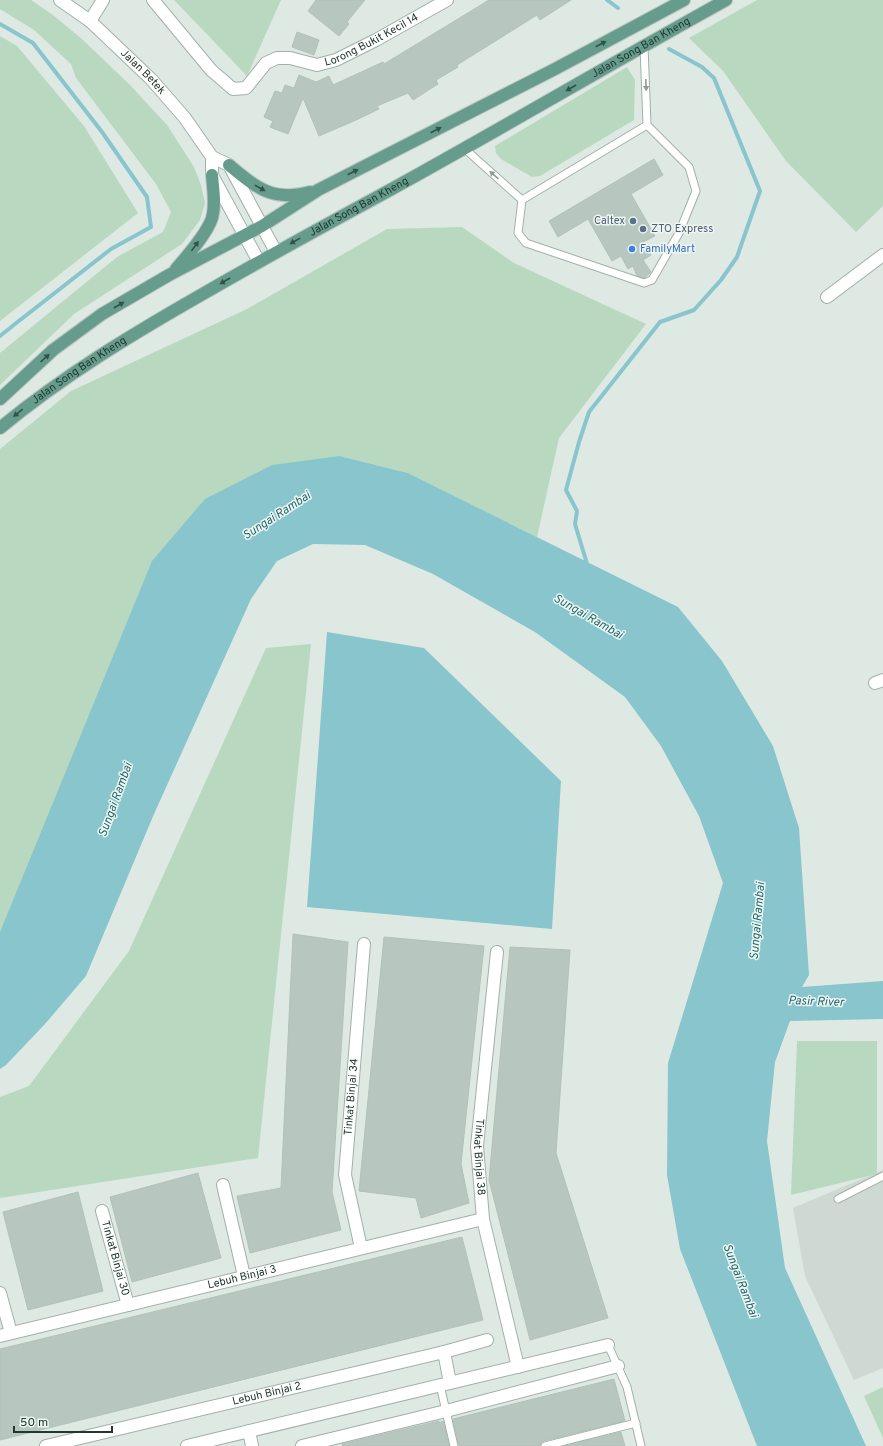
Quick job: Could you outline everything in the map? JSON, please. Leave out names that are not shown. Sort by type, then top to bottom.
[{"type":"main road","name":"Jalan Song Ban Kheng","points":[[0,399],[53,350],[102,314],[169,275],[262,226],[318,190],[527,83],[684,0]]},
{"type":"main road","name":"Jalan Song Ban Kheng","points":[[0,428],[34,400],[90,361],[131,335],[276,252],[465,149],[726,0]]},
{"type":"main road","points":[[229,165],[251,183],[272,194],[298,195],[318,190]]},
{"type":"main road","points":[[169,275],[188,255],[212,219],[214,200],[212,175]]},
{"type":"street","name":"Jalan Betek","points":[[60,0],[90,21],[151,79],[185,118],[212,157]]},
{"type":"street","points":[[90,21],[103,0]]},
{"type":"street","name":"Lorong Bukit Kecil 14","points":[[153,0],[210,70],[233,89],[246,88],[266,63],[276,58],[290,58],[317,65],[336,60],[376,40],[447,0]]},
{"type":"street","points":[[259,262],[212,175],[212,157],[229,165],[276,252]]},
{"type":"street","points":[[827,297],[883,255]]},
{"type":"street","name":"Tinkat Binjai 34","points":[[361,1248],[345,1175],[364,944]]},
{"type":"street","name":"Tinkat Binjai 38","points":[[497,952],[477,1146],[483,1219],[518,1367]]},
{"type":"street","points":[[223,1185],[244,1276]]},
{"type":"street","name":"Tinkat Binjai 30","points":[[102,1211],[128,1305]]},
{"type":"street","name":"Lebuh Binjai 3","points":[[6,1334],[483,1219]]},
{"type":"street","points":[[0,1293],[6,1334]]},
{"type":"street","name":"Lebuh Binjai 2","points":[[46,1446],[444,1352],[487,1340]]},
{"type":"street","points":[[188,1446],[608,1345]]},
{"type":"street","points":[[444,1352],[445,1384]]},
{"type":"street","points":[[302,1446],[446,1411],[618,1366]]},
{"type":"street","points":[[249,1431],[252,1446]]},
{"type":"lane","points":[[522,200],[518,233],[526,243],[644,283],[652,280],[680,233],[696,190],[690,166],[647,125],[644,46]]},
{"type":"lane","points":[[522,200],[647,125]]},
{"type":"lane","points":[[465,149],[522,200]]},
{"type":"lane","points":[[838,1199],[883,1176]]},
{"type":"lane","points":[[608,1345],[627,1387],[641,1446]]},
{"type":"lane","points":[[445,1384],[446,1411],[454,1446]]},
{"type":"lane","points":[[545,1446],[636,1423]]},
{"type":"shaded area","points":[[883,1170],[883,1368],[854,1380],[805,1276],[793,1208]]},
{"type":"green space","points":[[0,0],[31,0],[53,15],[83,40],[130,85],[167,125],[194,167],[201,185],[205,203],[200,220],[182,244],[74,314],[0,385],[0,353],[117,257],[163,232],[171,212],[156,184],[76,78],[71,64],[34,30],[0,9]]},
{"type":"green space","points":[[174,0],[281,0],[247,76]]},
{"type":"green space","points":[[757,0],[883,0],[883,206],[856,232],[786,161],[723,71],[689,38]]},
{"type":"green space","points":[[0,36],[17,46],[84,126],[138,213],[0,321]]},
{"type":"green space","points":[[627,67],[635,80],[634,120],[540,176],[532,177],[501,159],[496,153],[495,146]]},
{"type":"green space","points":[[462,227],[514,263],[646,324],[559,438],[537,537],[408,473],[340,456],[0,932],[0,449],[71,391],[247,309],[387,229]]},
{"type":"green space","points":[[311,644],[258,1158],[0,1198],[0,1097],[29,1086],[129,951],[266,648]]},
{"type":"green space","points":[[797,1041],[877,1041],[877,1174],[791,1195]]},
{"type":"green space","points":[[883,1387],[883,1438],[864,1396]]},
{"type":"water","points":[[340,456],[408,473],[678,607],[722,661],[773,746],[799,828],[809,975],[802,987],[883,981],[883,1019],[790,1021],[775,1062],[767,1141],[785,1268],[866,1446],[757,1446],[680,1249],[667,1175],[668,1063],[723,883],[699,816],[661,746],[625,697],[535,632],[433,574],[365,545],[313,544],[277,561],[251,599],[154,814],[86,976],[45,1024],[6,1065],[0,1069],[0,932],[152,561],[205,499],[272,465]]},
{"type":"water","points":[[327,632],[424,648],[561,781],[552,929],[307,907]]},
{"type":"building","points":[[316,0],[365,0],[347,22],[349,24],[339,36],[308,11]]},
{"type":"building","points":[[489,0],[571,0],[540,20],[537,15],[457,65],[458,67],[436,80],[438,84],[413,100],[408,93],[377,106],[379,109],[319,136],[303,98],[288,134],[270,127],[273,121],[264,117],[275,91],[282,93],[285,85],[294,88],[299,75],[316,82],[329,76],[333,85],[383,62],[384,64]]},
{"type":"building","points":[[297,32],[319,40],[314,55],[292,47]]},
{"type":"building","points":[[654,159],[663,175],[631,194],[655,236],[643,242],[651,255],[643,260],[651,272],[649,274],[644,278],[637,276],[633,266],[628,269],[621,256],[612,261],[588,219],[558,237],[549,221]]},
{"type":"building","points":[[293,934],[348,942],[332,1192],[341,1230],[250,1253],[237,1196],[281,1188]]},
{"type":"building","points":[[384,937],[484,946],[461,1164],[469,1203],[421,1218],[416,1198],[359,1191]]},
{"type":"building","points":[[510,947],[570,950],[556,1153],[608,1318],[530,1340],[489,1180]]},
{"type":"building","points":[[198,1173],[221,1258],[132,1282],[110,1197]]},
{"type":"building","points":[[78,1192],[103,1291],[28,1310],[3,1212]]},
{"type":"building","points":[[462,1237],[483,1320],[0,1440],[0,1349]]},
{"type":"building","points":[[614,1379],[625,1421],[544,1441],[540,1446],[459,1446],[453,1419]]},
{"type":"building","points":[[439,1421],[439,1423],[443,1421],[449,1446],[343,1446],[342,1444]]},
{"type":"building","points":[[621,1432],[625,1446],[565,1446]]},
{"type":"waterway","points":[[607,0],[618,8]]},
{"type":"waterway","points":[[0,24],[33,43],[102,132],[147,197],[151,227],[111,249],[0,336]]},
{"type":"waterway","points":[[588,567],[575,524],[577,511],[566,490],[589,412],[660,322],[694,310],[721,280],[737,257],[760,191],[714,78],[702,67],[669,49]]},
{"type":"place","name":"Caltex","points":[[633,221]]},
{"type":"place","name":"ZTO Express","points":[[643,229]]},
{"type":"place","name":"FamilyMart","points":[[632,249]]},
{"type":"water label","name":"Sungai Rambai","points":[[277,516]]},
{"type":"water label","name":"Sungai Rambai","points":[[588,617]]},
{"type":"water label","name":"Sungai Rambai","points":[[116,800]]},
{"type":"water label","name":"Sungai Rambai","points":[[758,921]]},
{"type":"water label","name":"Pasir River","points":[[816,1002]]},
{"type":"water label","name":"Sungai Rambai","points":[[740,1281]]}]
